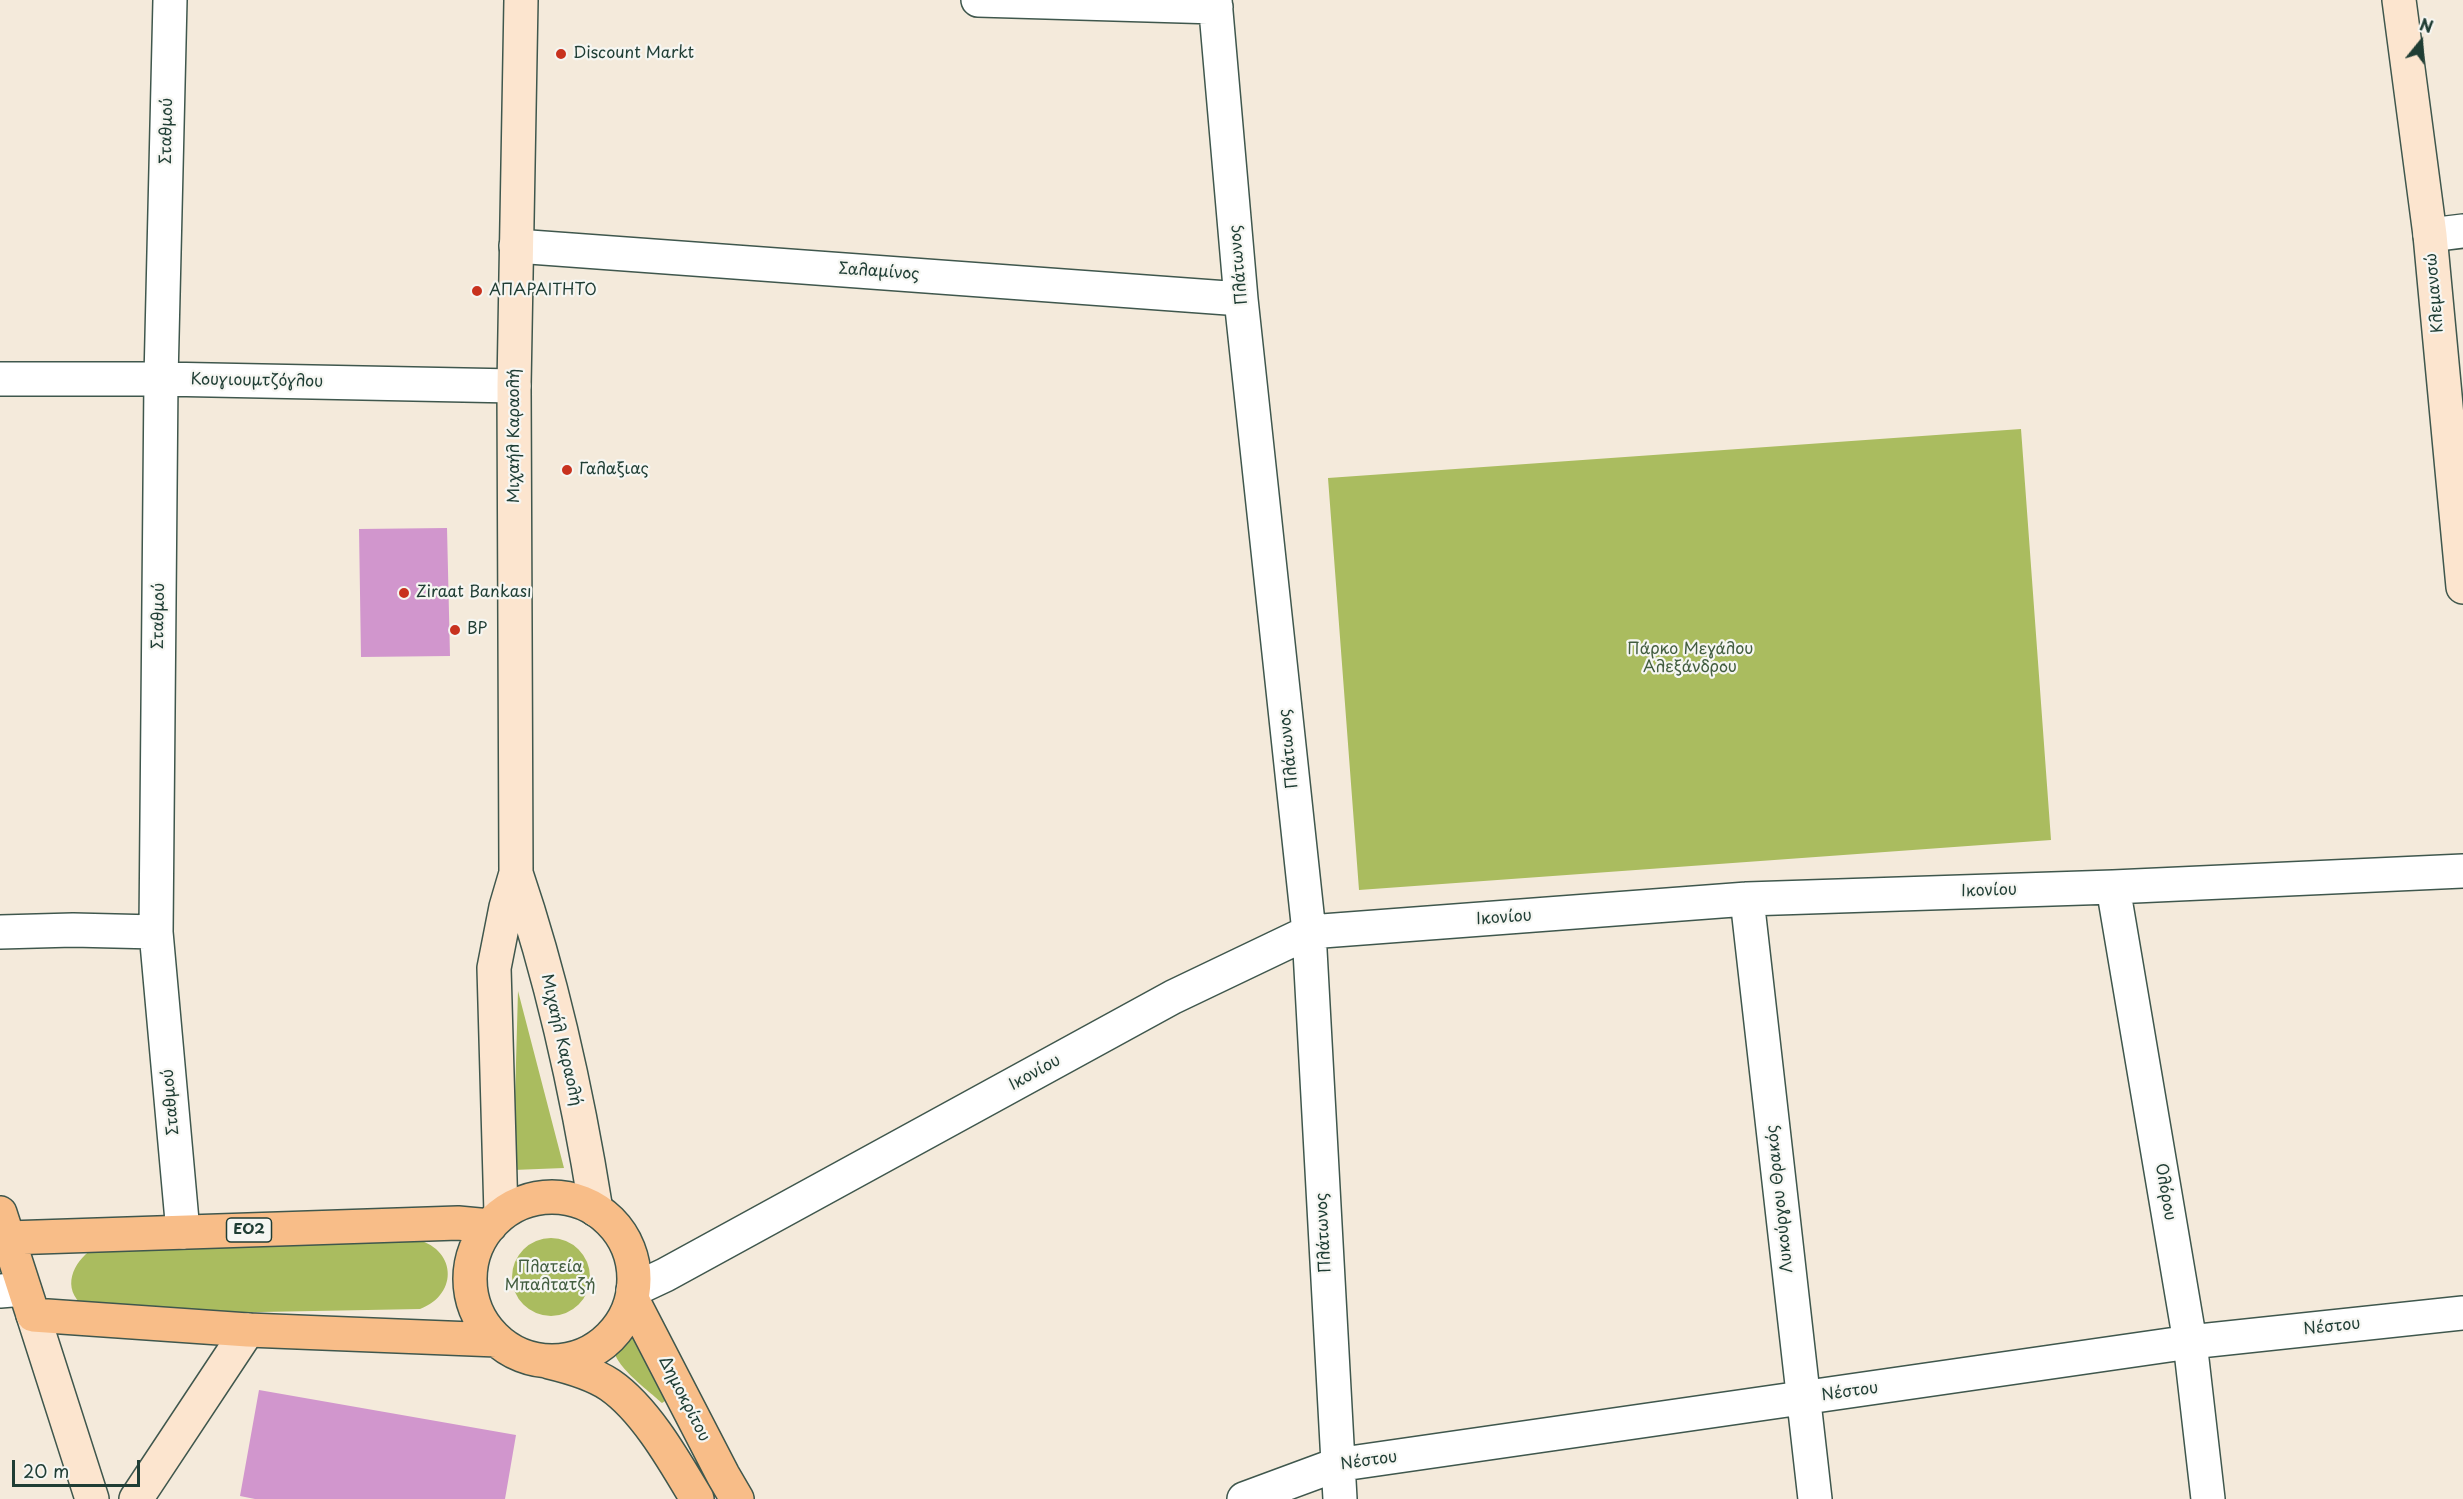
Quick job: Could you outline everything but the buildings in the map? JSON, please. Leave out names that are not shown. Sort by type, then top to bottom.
[{"type":"main road","name":"Μιχαήλ Καραολή","points":[[495,1220],[494,968],[506,907],[516,873],[514,386],[521,0]]},
{"type":"main road","name":"Κλεμανσώ","points":[[2399,0],[2430,235],[2461,540],[2463,587]]},
{"type":"main road","name":"Μιχαήλ Καραολή","points":[[516,873],[536,932],[552,995],[588,1161],[596,1210]]},
{"type":"main road","points":[[549,1362],[577,1357],[602,1345],[621,1324],[633,1294],[634,1267],[627,1245],[614,1225],[596,1210],[573,1200],[548,1197],[523,1202],[495,1220],[476,1247],[470,1272],[472,1298],[481,1321],[497,1340],[522,1356],[581,1370],[610,1385],[644,1418],[697,1499]]},
{"type":"main road","name":"ΕΟ2","points":[[19,1299],[4,1226],[183,1232],[495,1220]]},
{"type":"main road","name":"Δημοκρίτου","points":[[633,1294],[737,1499]]},
{"type":"main road","points":[[92,1499],[19,1299],[248,1330],[497,1340]]},
{"type":"main road","points":[[136,1499],[248,1330]]},
{"type":"street","name":"Σταθμού","points":[[170,0],[161,379],[156,932],[183,1232]]},
{"type":"street","points":[[978,0],[1216,3]]},
{"type":"street","name":"Πλάτωνος","points":[[1216,3],[1241,299],[1309,932],[1336,1465],[1340,1499]]},
{"type":"street","points":[[2430,235],[2463,231]]},
{"type":"street","name":"Σαλαμίνος","points":[[516,246],[1241,299]]},
{"type":"street","name":"Κουγιουμτζόγλου","points":[[0,379],[161,379],[514,386]]},
{"type":"street","name":"Ικονίου","points":[[633,1294],[1173,997],[1309,932],[1747,899],[2113,887],[2463,871]]},
{"type":"street","name":"Ολόρου","points":[[2113,887],[2190,1342],[2208,1499]]},
{"type":"street","name":"Λυκούργου Θρακός","points":[[1747,899],[1815,1499]]},
{"type":"street","points":[[0,932],[74,930],[156,932]]},
{"type":"street","name":"Νέστου","points":[[1244,1499],[1336,1465],[2190,1342],[2463,1313]]},
{"type":"green space","name":"Πάρκο Μεγάλου Αλεξάνδρου","points":[[2021,429],[2051,840],[1359,890],[1328,478]]},
{"type":"green space","points":[[518,991],[564,1168],[513,1170]]},
{"type":"green space","name":"Πλατεία Μπαλτατζή","points":[[551,1238],[566,1241],[579,1249],[587,1262],[590,1277],[587,1292],[579,1305],[566,1313],[551,1316],[536,1313],[523,1305],[515,1292],[512,1277],[515,1262],[523,1249],[536,1241]]},
{"type":"green space","points":[[414,1239],[438,1251],[448,1271],[447,1282],[442,1293],[433,1302],[420,1309],[102,1315],[80,1303],[74,1296],[72,1288],[71,1280],[77,1265],[96,1247]]},
{"type":"green space","points":[[623,1338],[637,1338],[665,1401],[662,1403],[623,1367],[617,1358],[614,1351],[616,1344]]},
{"type":"place","name":"Discount Markt","points":[[561,54]]},
{"type":"place","name":"ΑΠΑΡΑΙΤΗΤΟ","points":[[477,291]]},
{"type":"place","name":"Γαλαξιας","points":[[567,470]]},
{"type":"place","name":"Ziraat Bankası","points":[[404,593]]},
{"type":"place","name":"BP","points":[[455,630]]}]
